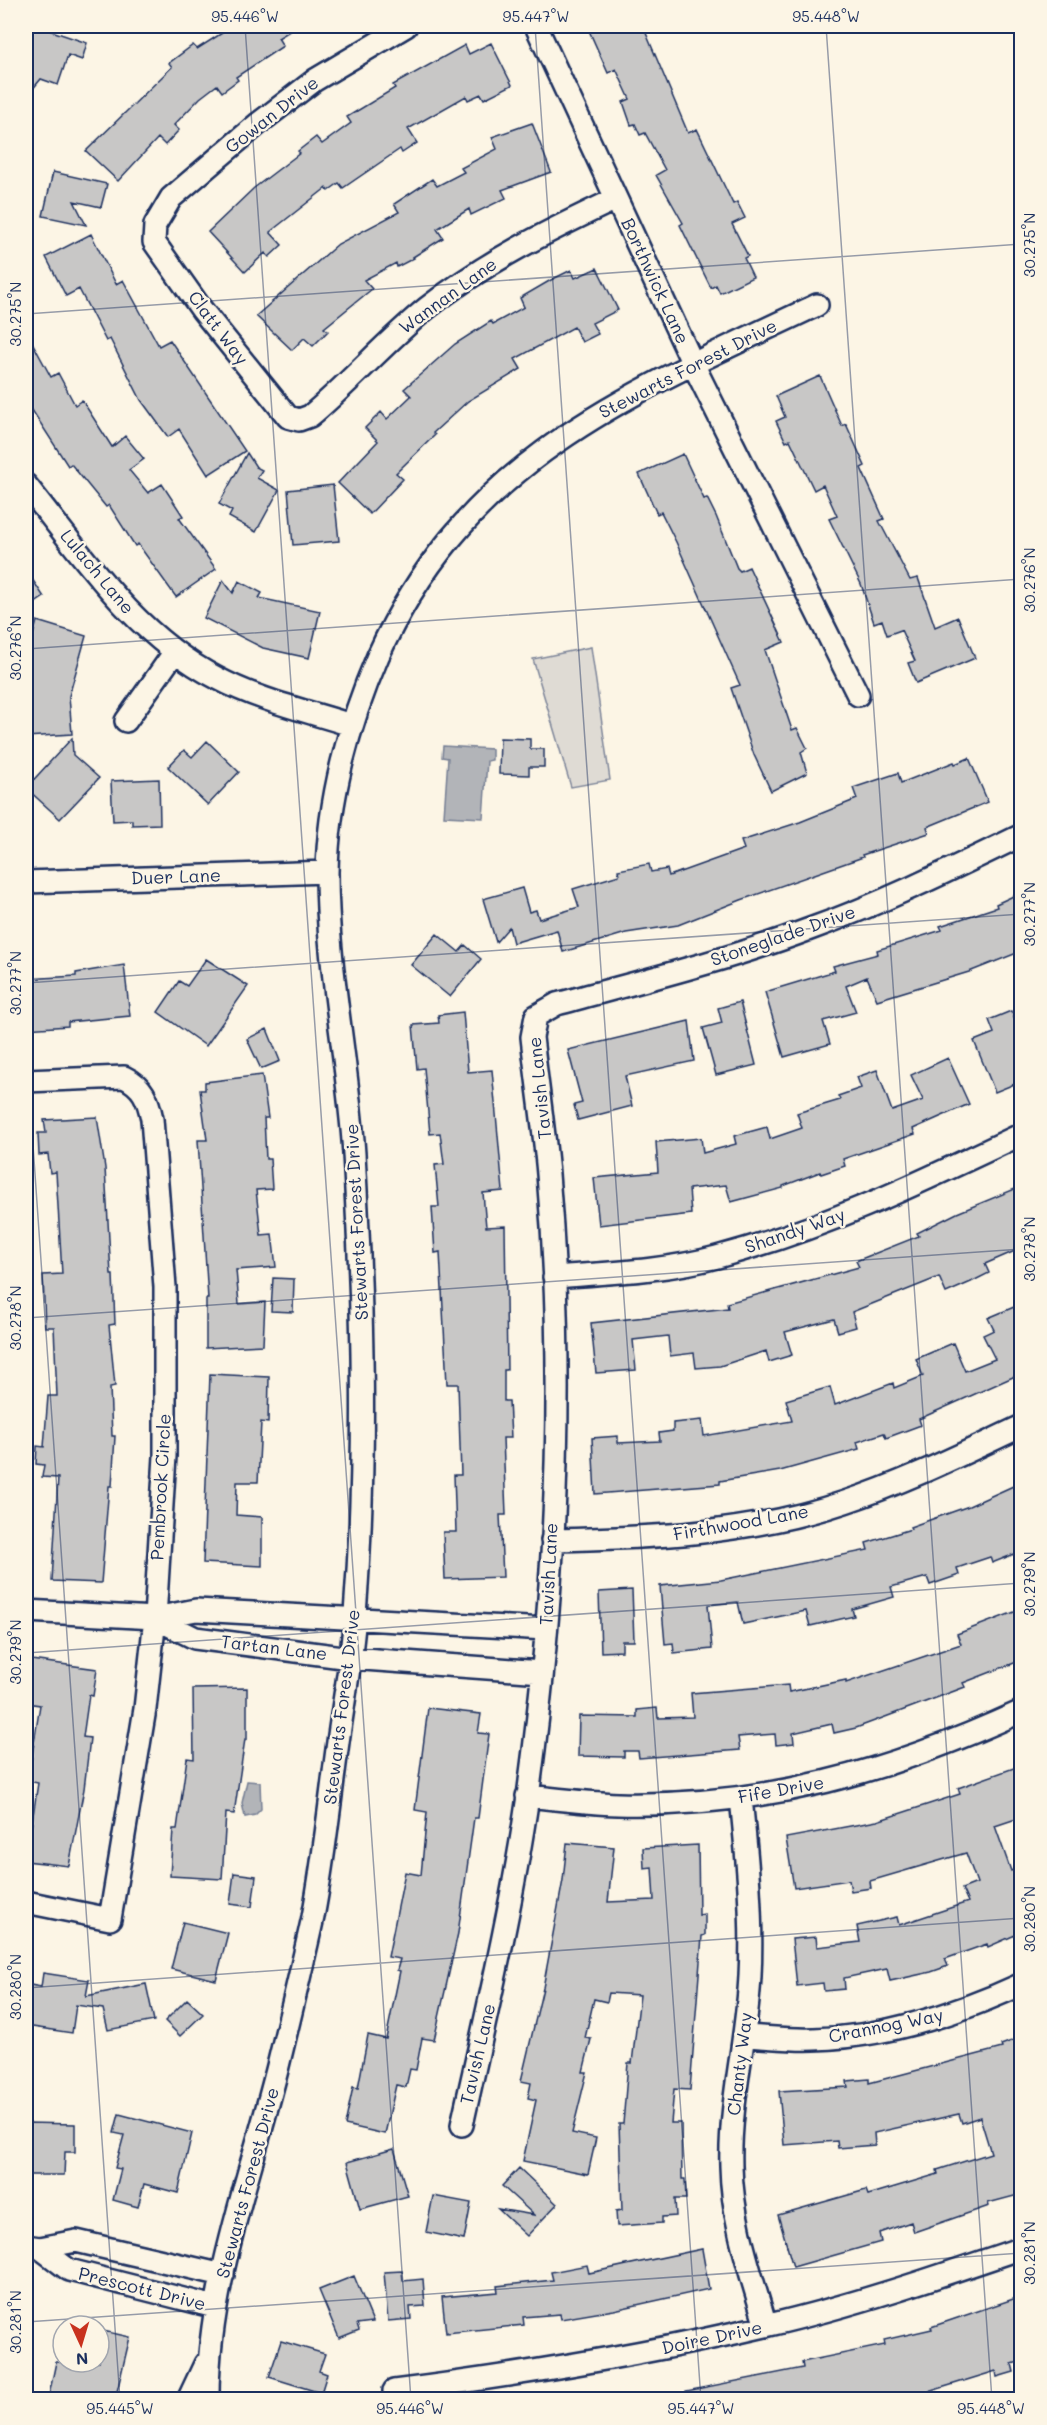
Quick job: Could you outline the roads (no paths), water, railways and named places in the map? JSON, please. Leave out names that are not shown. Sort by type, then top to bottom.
[{"type":"street","name":"Gowan Drive","points":[[155,225],[171,198],[259,123],[315,80],[406,26]]},
{"type":"street","name":"Borthwick Lane","points":[[536,26],[693,364],[858,695]]},
{"type":"street","name":"Wannan Lane","points":[[299,420],[320,408],[380,348],[428,308],[482,268],[531,240],[616,199]]},
{"type":"street","name":"Clatt Way","points":[[155,225],[154,242],[202,310],[288,417],[299,420]]},
{"type":"street","name":"Stewarts Forest Drive","points":[[208,2400],[208,2358],[215,2307],[277,2070],[314,1914],[355,1618],[364,1379],[361,1275],[352,1122],[334,968],[327,872],[333,810],[351,725],[400,611],[470,514],[543,451],[608,406],[817,305]]},
{"type":"street","name":"Lulach Lane","points":[[26,485],[112,594],[144,628],[174,653],[218,679],[351,725]]},
{"type":"street","points":[[126,722],[174,653]]},
{"type":"street","name":"Stoneglade Drive","points":[[536,1016],[558,1004],[728,957],[811,929],[909,890],[1022,835]]},
{"type":"street","name":"Duer Lane","points":[[26,882],[327,872]]},
{"type":"street","name":"Tavish Lane","points":[[462,2125],[502,1945],[528,1796],[542,1672],[552,1540],[556,1430],[554,1277],[548,1175],[532,1037],[536,1016]]},
{"type":"street","name":"Pembrook Circle","points":[[26,1081],[124,1077],[139,1086],[149,1102],[165,1287],[165,1456],[154,1618],[145,1709],[110,1919],[26,1902]]},
{"type":"street","name":"Shandy Way","points":[[554,1277],[662,1267],[715,1258],[853,1212],[1022,1134]]},
{"type":"street","name":"Firthwood Lane","points":[[552,1540],[641,1539],[710,1532],[777,1520],[845,1502],[925,1471],[1022,1426]]},
{"type":"street","name":"Tartan Lane","points":[[26,1611],[154,1618],[196,1610],[546,1629]]},
{"type":"street","name":"Tartan Lane","points":[[154,1618],[195,1638],[350,1658],[542,1672]]},
{"type":"street","name":"Fife Drive","points":[[528,1796],[616,1804],[741,1798],[804,1787],[871,1770],[930,1751],[1022,1711]]},
{"type":"street","name":"Chanty Way","points":[[741,1798],[750,1916],[750,1976],[745,2036],[731,2134],[731,2175],[738,2224],[766,2326]]},
{"type":"street","name":"Crannog Way","points":[[745,2036],[814,2039],[855,2035],[916,2023],[971,2007],[1022,1984]]},
{"type":"street","name":"Prescott Drive","points":[[33,2247],[76,2241],[223,2275]]},
{"type":"street","name":"Prescott Drive","points":[[33,2247],[69,2270],[215,2307]]},
{"type":"street","name":"Doire Drive","points":[[394,2391],[536,2373],[766,2326],[854,2303],[1022,2248]]},
{"type":"street","name":"Stewarts Forest Drive","points":[[188,2400],[208,2358]]}]
